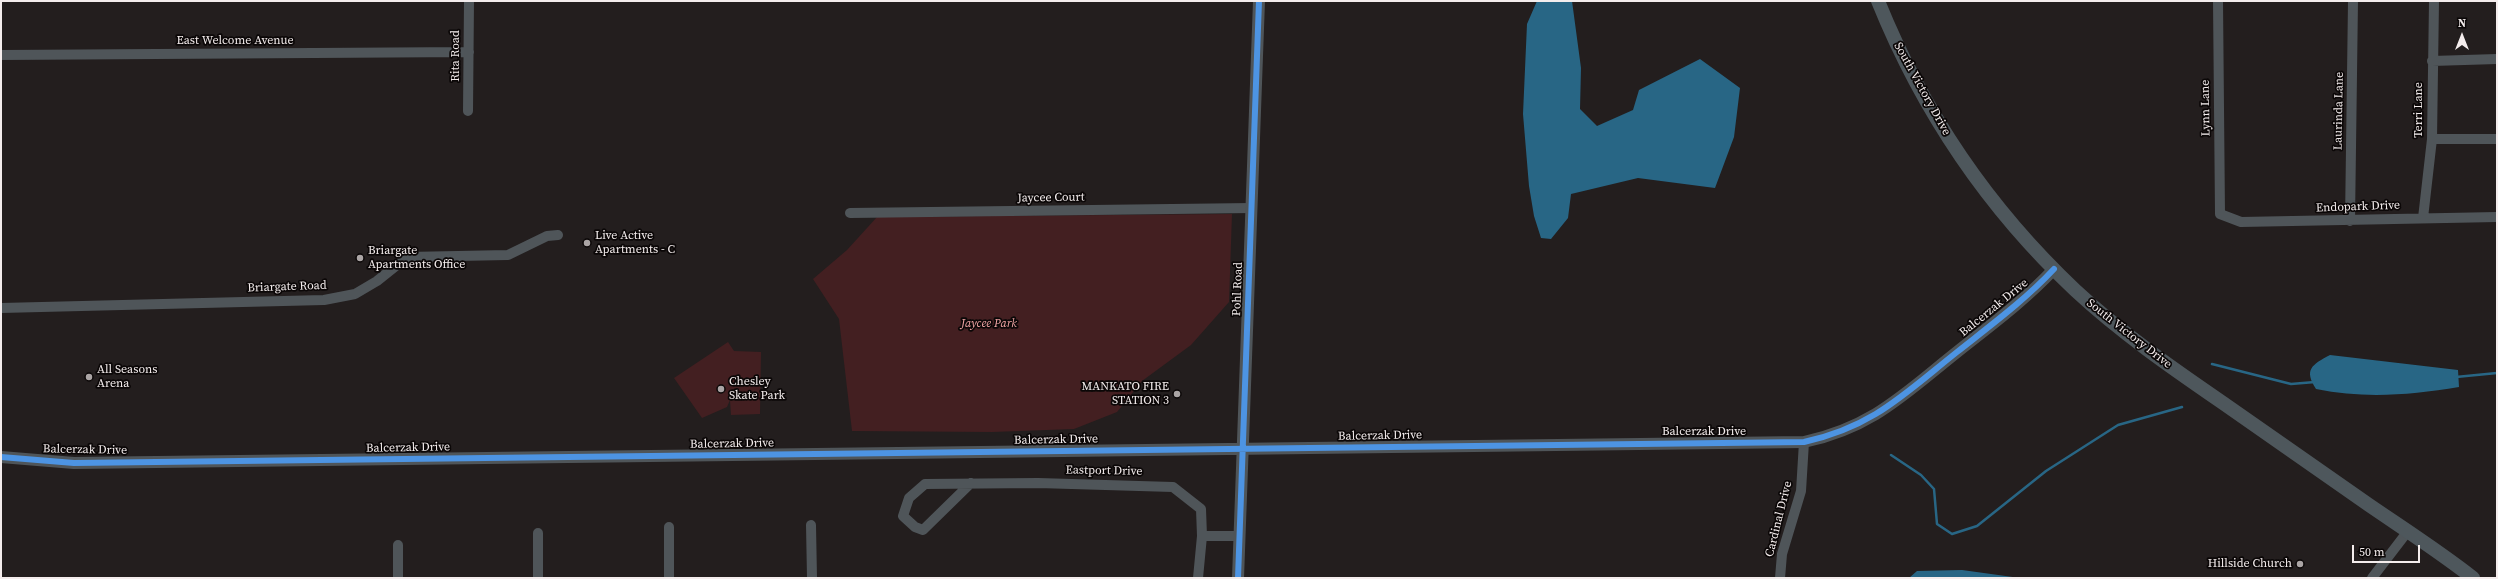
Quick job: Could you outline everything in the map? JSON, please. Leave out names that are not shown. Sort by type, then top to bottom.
[{"type":"main road","name":"South Victory Drive","points":[[1878,1],[1914,79],[1953,144],[2009,220],[2054,269],[2082,296],[2148,350],[2408,530],[2473,578]]},
{"type":"street","name":"Rita Road","points":[[468,111],[470,52],[469,1]]},
{"type":"street","name":"Pohl Road","points":[[1238,578],[1259,1]]},
{"type":"street","name":"Lynn Lane","points":[[2218,1],[2220,214]]},
{"type":"street","name":"Laurinda Lane","points":[[2350,221],[2353,1]]},
{"type":"street","name":"Terri Lane","points":[[2423,218],[2432,139],[2434,1]]},
{"type":"street","name":"East Welcome Avenue","points":[[1,55],[470,52]]},
{"type":"street","points":[[2432,61],[2497,59]]},
{"type":"street","points":[[2432,139],[2497,139]]},
{"type":"street","name":"Jaycee Court","points":[[850,213],[1252,208]]},
{"type":"street","name":"Endopark Drive","points":[[2220,214],[2241,222],[2497,217]]},
{"type":"street","name":"Briargate Road","points":[[1,308],[324,300],[355,294],[377,281],[407,257],[508,255],[546,236],[558,235]]},
{"type":"street","name":"Balcerzak Drive","points":[[1,457],[74,463],[1804,442],[1836,434],[1877,415],[2031,294],[2054,269]]},
{"type":"street","name":"Cardinal Drive","points":[[1780,578],[1782,554],[1801,491],[1804,442]]},
{"type":"street","name":"Eastport Drive","points":[[971,483],[923,530],[915,528],[903,516],[909,498],[925,484],[971,483],[1173,487],[1202,509],[1202,536],[1198,578]]},
{"type":"street","points":[[811,525],[812,578]]},
{"type":"street","points":[[668,578],[669,527]]},
{"type":"street","points":[[2372,578],[2408,530]]},
{"type":"street","points":[[538,533],[538,578]]},
{"type":"street","points":[[1202,536],[1239,536]]},
{"type":"street","points":[[398,545],[398,578]]},
{"type":"green space","name":"Jaycee Park","points":[[1232,214],[1229,302],[1191,345],[1142,381],[1117,412],[1074,429],[992,432],[852,431],[839,319],[813,279],[847,250],[877,217]]},
{"type":"green space","name":"Chesley Skate Park","points":[[728,342],[734,351],[761,352],[760,414],[731,415],[730,400],[727,407],[702,418],[674,378]]},
{"type":"water","points":[[1537,1],[1572,1],[1581,68],[1580,109],[1597,126],[1633,110],[1639,90],[1700,59],[1740,88],[1734,137],[1715,188],[1638,178],[1571,194],[1568,218],[1551,239],[1541,238],[1534,216],[1529,186],[1523,114],[1527,24]]},
{"type":"water","points":[[2330,355],[2458,370],[2459,387],[2388,395],[2352,394],[2316,389],[2310,377],[2311,369],[2318,362]]},
{"type":"water","points":[[1962,570],[2020,578],[1909,578],[1917,571]]},
{"type":"waterway","points":[[2212,364],[2291,384],[2315,382]]},
{"type":"waterway","points":[[2456,377],[2497,373]]},
{"type":"waterway","points":[[1891,455],[1921,475],[1934,489],[1937,524],[1952,534],[1977,526],[2046,471],[2118,425],[2182,407]]},
{"type":"cycle path","points":[[1238,578],[1259,1]]},
{"type":"cycle path","points":[[1,457],[74,463],[1804,442],[1828,436],[1850,428],[1886,407],[1920,382],[2007,312],[2054,269]]},
{"type":"place","name":"Live Active Apartments - C","points":[[587,243]]},
{"type":"place","name":"Briargate Apartments Office","points":[[360,258]]},
{"type":"place","name":"All Seasons Arena","points":[[89,377]]},
{"type":"place","name":"Chesley Skate Park","points":[[721,389]]},
{"type":"place","name":"MANKATO FIRE STATION 3","points":[[1177,394]]},
{"type":"place","name":"Hillside Church","points":[[2300,564]]}]
